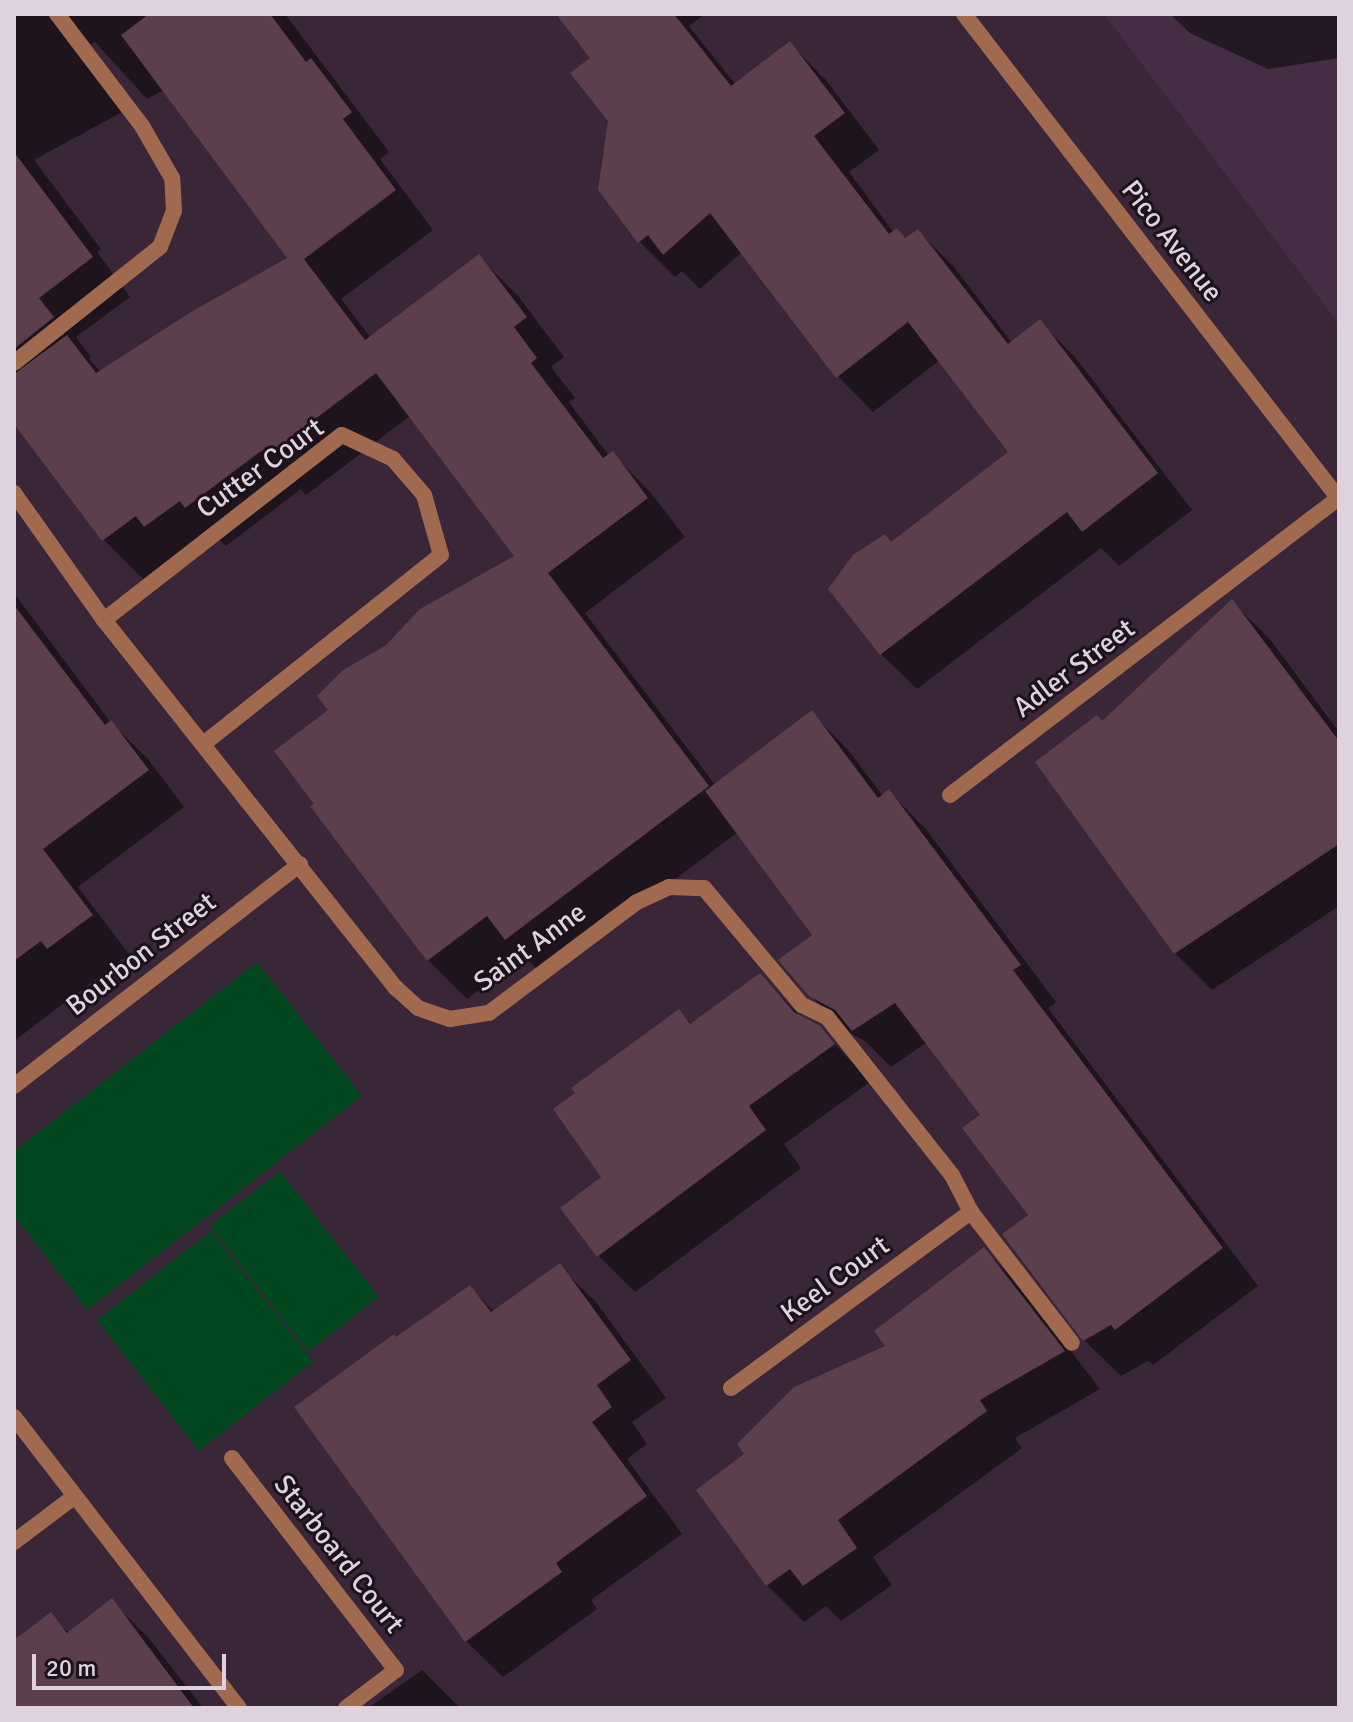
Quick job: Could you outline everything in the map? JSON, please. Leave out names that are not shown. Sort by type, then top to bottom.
[{"type":"street","points":[[14,363],[160,247],[174,211],[172,178],[142,126],[57,14]]},
{"type":"street","name":"Pico Avenue","points":[[964,14],[1339,499]]},
{"type":"street","name":"Cutter Court","points":[[104,620],[342,435],[393,459],[424,495],[441,555],[205,743]]},
{"type":"street","name":"Saint Anne","points":[[14,493],[104,620],[205,743],[396,988],[418,1008],[450,1019],[489,1013],[637,902],[669,887],[704,888],[802,1005],[827,1017],[952,1175],[971,1212],[1072,1343]]},
{"type":"street","name":"Adler Street","points":[[950,795],[1339,499]]},
{"type":"street","name":"Bourbon Street","points":[[14,1086],[300,864]]},
{"type":"street","name":"Keel Court","points":[[731,1388],[971,1212]]},
{"type":"street","points":[[14,1417],[239,1708]]},
{"type":"street","name":"Starboard Court","points":[[232,1458],[396,1670],[346,1708]]},
{"type":"street","points":[[14,1542],[75,1496]]},
{"type":"shaded area","points":[[1104,14],[1339,14],[1339,324]]},
{"type":"green space","points":[[257,962],[362,1096],[87,1310],[14,1216],[14,1151]]},
{"type":"green space","points":[[280,1171],[379,1297],[308,1352],[210,1226]]},
{"type":"green space","points":[[211,1231],[313,1362],[199,1451],[97,1320]]},
{"type":"building","points":[[149,14],[270,14],[306,62],[311,58],[352,112],[343,119],[396,190],[304,259],[365,340],[479,254],[527,317],[514,327],[537,358],[531,363],[603,458],[613,451],[648,498],[548,573],[709,786],[505,940],[487,916],[427,961],[310,806],[314,804],[274,751],[328,710],[317,696],[343,670],[385,646],[420,609],[514,556],[376,373],[265,457],[261,451],[185,508],[180,501],[144,527],[136,516],[102,541],[14,424],[14,374],[67,335],[96,373],[191,312],[287,258],[121,35]]},
{"type":"building","points":[[556,14],[674,14],[731,86],[790,41],[845,113],[814,136],[889,234],[897,228],[905,238],[918,229],[1008,344],[1040,319],[1158,473],[1082,532],[1067,512],[880,655],[828,589],[853,555],[885,534],[891,542],[1008,452],[908,322],[836,378],[710,213],[663,255],[648,235],[638,243],[598,190],[608,121],[570,73],[590,58]]},
{"type":"building","points":[[14,152],[93,257],[39,298],[54,317],[14,349]]},
{"type":"building","points":[[1232,599],[1339,741],[1339,844],[1174,954],[1035,762],[1097,715],[1102,721]]},
{"type":"building","points":[[14,605],[105,725],[111,720],[149,770],[43,849],[93,915],[47,949],[41,941],[14,961]]},
{"type":"building","points":[[812,710],[878,798],[889,789],[1021,965],[1013,970],[1223,1248],[1115,1330],[1111,1325],[1083,1341],[1002,1234],[1028,1215],[962,1128],[980,1115],[895,1003],[852,1031],[835,1010],[809,996],[778,960],[812,935],[705,791]]},
{"type":"building","points":[[760,973],[794,1012],[820,1026],[835,1044],[749,1106],[766,1130],[597,1257],[560,1208],[601,1177],[553,1109],[575,1093],[571,1088],[679,1009],[690,1024]]},
{"type":"building","points":[[984,1247],[1065,1351],[980,1400],[987,1411],[838,1520],[857,1548],[803,1586],[790,1569],[766,1586],[696,1490],[744,1454],[737,1444],[794,1387],[885,1346],[874,1331]]},
{"type":"building","points":[[560,1263],[631,1360],[597,1385],[612,1407],[592,1422],[647,1496],[556,1563],[562,1572],[465,1642],[294,1407],[394,1334],[396,1337],[470,1285],[491,1312]]},
{"type":"building","points":[[112,1598],[194,1708],[14,1708],[14,1640],[51,1612],[67,1633]]}]
